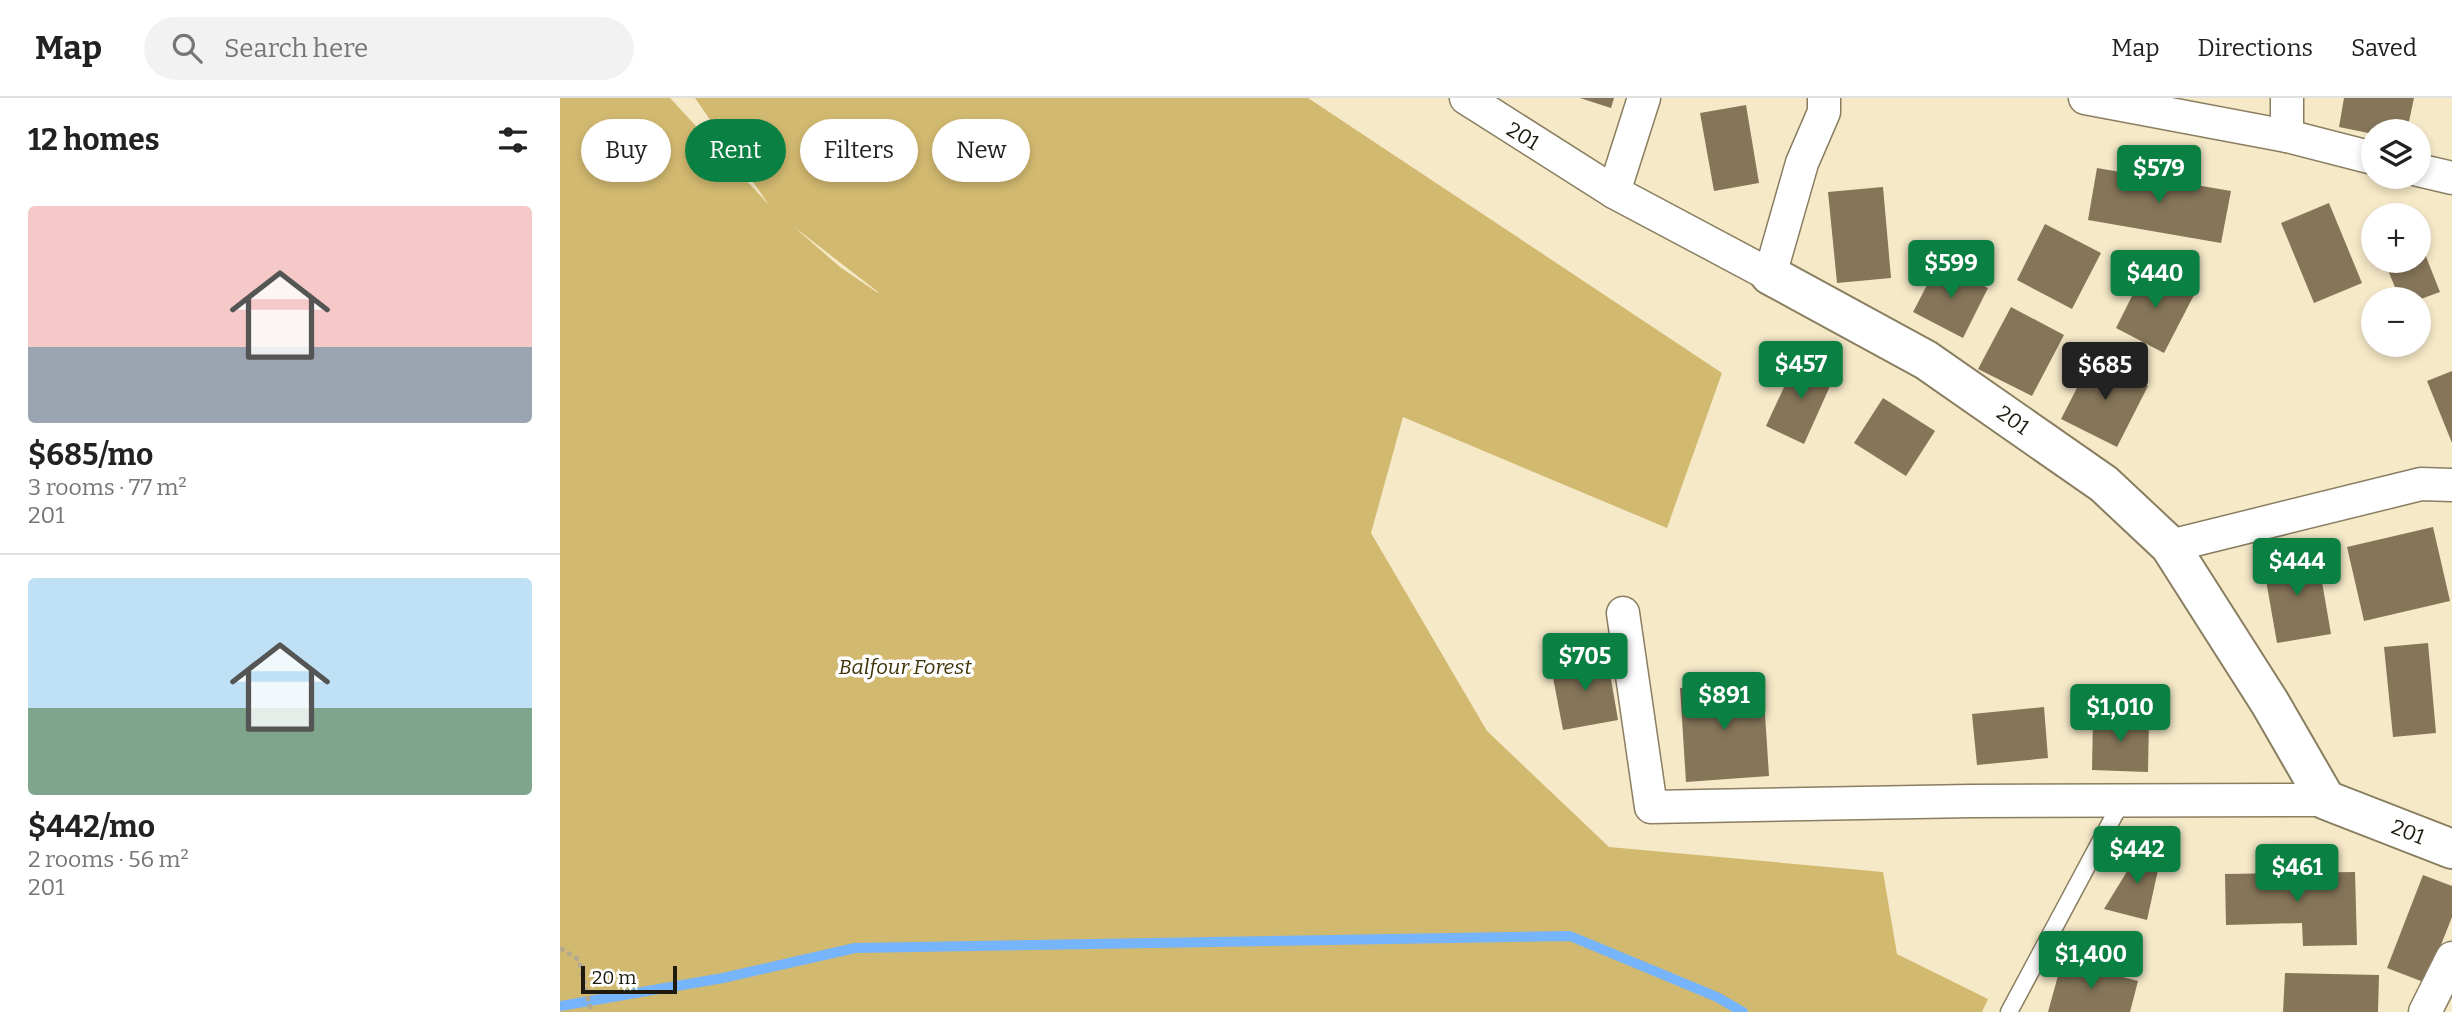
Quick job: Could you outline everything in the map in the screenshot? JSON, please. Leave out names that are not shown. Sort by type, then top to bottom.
[{"type":"street","points":[[1614,192],[1644,98]]},
{"type":"street","points":[[2085,98],[2287,136],[2361,155]]},
{"type":"street","points":[[2287,98],[2287,136]]},
{"type":"street","name":"201","points":[[1478,102],[1614,192],[1926,360],[2105,484],[2170,546],[2270,703],[2326,800],[2452,849]]},
{"type":"street","points":[[1770,275],[1801,163],[1830,103]]},
{"type":"street","points":[[2431,173],[2452,178]]},
{"type":"street","points":[[2170,546],[2421,484],[2452,485]]},
{"type":"street","points":[[1623,613],[1651,807],[2123,799],[2326,800]]},
{"type":"street","points":[[2425,1012],[2452,958]]},
{"type":"lane","points":[[2009,1012],[2123,799]]},
{"type":"path","points":[[560,948],[579,960],[591,1012]]},
{"type":"green space","name":"Balfour Forest","points":[[560,98],[670,98],[689,119],[685,119],[685,182],[748,182],[769,205],[753,182],[786,182],[786,119],[710,119],[695,98],[1308,98],[1722,373],[1667,528],[1403,417],[1371,533],[1487,731],[1609,847],[1883,872],[1897,954],[1988,999],[1982,1012],[560,1012]],"holes":[[[793,226],[878,292],[840,267]]]},
{"type":"building","points":[[1580,98],[1614,98],[1611,108]]},
{"type":"building","points":[[2344,98],[2414,98],[2410,119],[2361,119],[2361,132],[2339,127]]},
{"type":"building","points":[[1746,105],[1759,183],[1714,191],[1700,113]]},
{"type":"building","points":[[2097,168],[2231,191],[2221,243],[2088,220]]},
{"type":"building","points":[[1883,187],[1891,278],[1837,283],[1828,192]]},
{"type":"building","points":[[2329,203],[2362,283],[2314,303],[2281,223]]},
{"type":"building","points":[[2045,224],[2101,253],[2072,309],[2017,280]]},
{"type":"building","points":[[1939,262],[1988,288],[1963,338],[1913,312]]},
{"type":"building","points":[[2146,268],[2195,293],[2164,353],[2116,328]]},
{"type":"building","points":[[2431,269],[2440,292],[2431,295],[2431,287],[2395,287],[2389,273],[2431,273]]},
{"type":"building","points":[[2011,307],[2064,335],[2032,396],[1978,369]]},
{"type":"building","points":[[1798,357],[1835,375],[1804,444],[1766,426]]},
{"type":"building","points":[[2093,357],[2148,386],[2117,447],[2061,419]]},
{"type":"building","points":[[2452,371],[2452,443],[2427,381]]},
{"type":"building","points":[[1883,398],[1935,431],[1906,476],[1854,443]]},
{"type":"building","points":[[2433,527],[2450,601],[2364,621],[2347,547]]},
{"type":"building","points":[[2317,553],[2331,634],[2277,643],[2263,563]]},
{"type":"building","points":[[2428,643],[2436,733],[2393,737],[2384,647]]},
{"type":"building","points":[[1607,656],[1618,720],[1563,730],[1551,667]]},
{"type":"building","points":[[1763,683],[1769,776],[1686,782],[1680,688]]},
{"type":"building","points":[[2044,707],[2048,758],[1977,765],[1972,714]]},
{"type":"building","points":[[2093,717],[2149,719],[2148,772],[2092,770]]},
{"type":"building","points":[[2142,847],[2162,852],[2147,920],[2104,909]]},
{"type":"building","points":[[2355,872],[2357,945],[2303,946],[2302,923],[2226,925],[2225,874]]},
{"type":"building","points":[[2423,875],[2452,886],[2452,917],[2426,983],[2387,968]]},
{"type":"building","points":[[2062,961],[2138,981],[2130,1012],[2048,1012]]},
{"type":"building","points":[[2285,973],[2379,975],[2378,1012],[2283,1012]]},
{"type":"waterway","points":[[560,1006],[723,978],[855,948],[1570,936],[1717,997],[1743,1012]]}]
